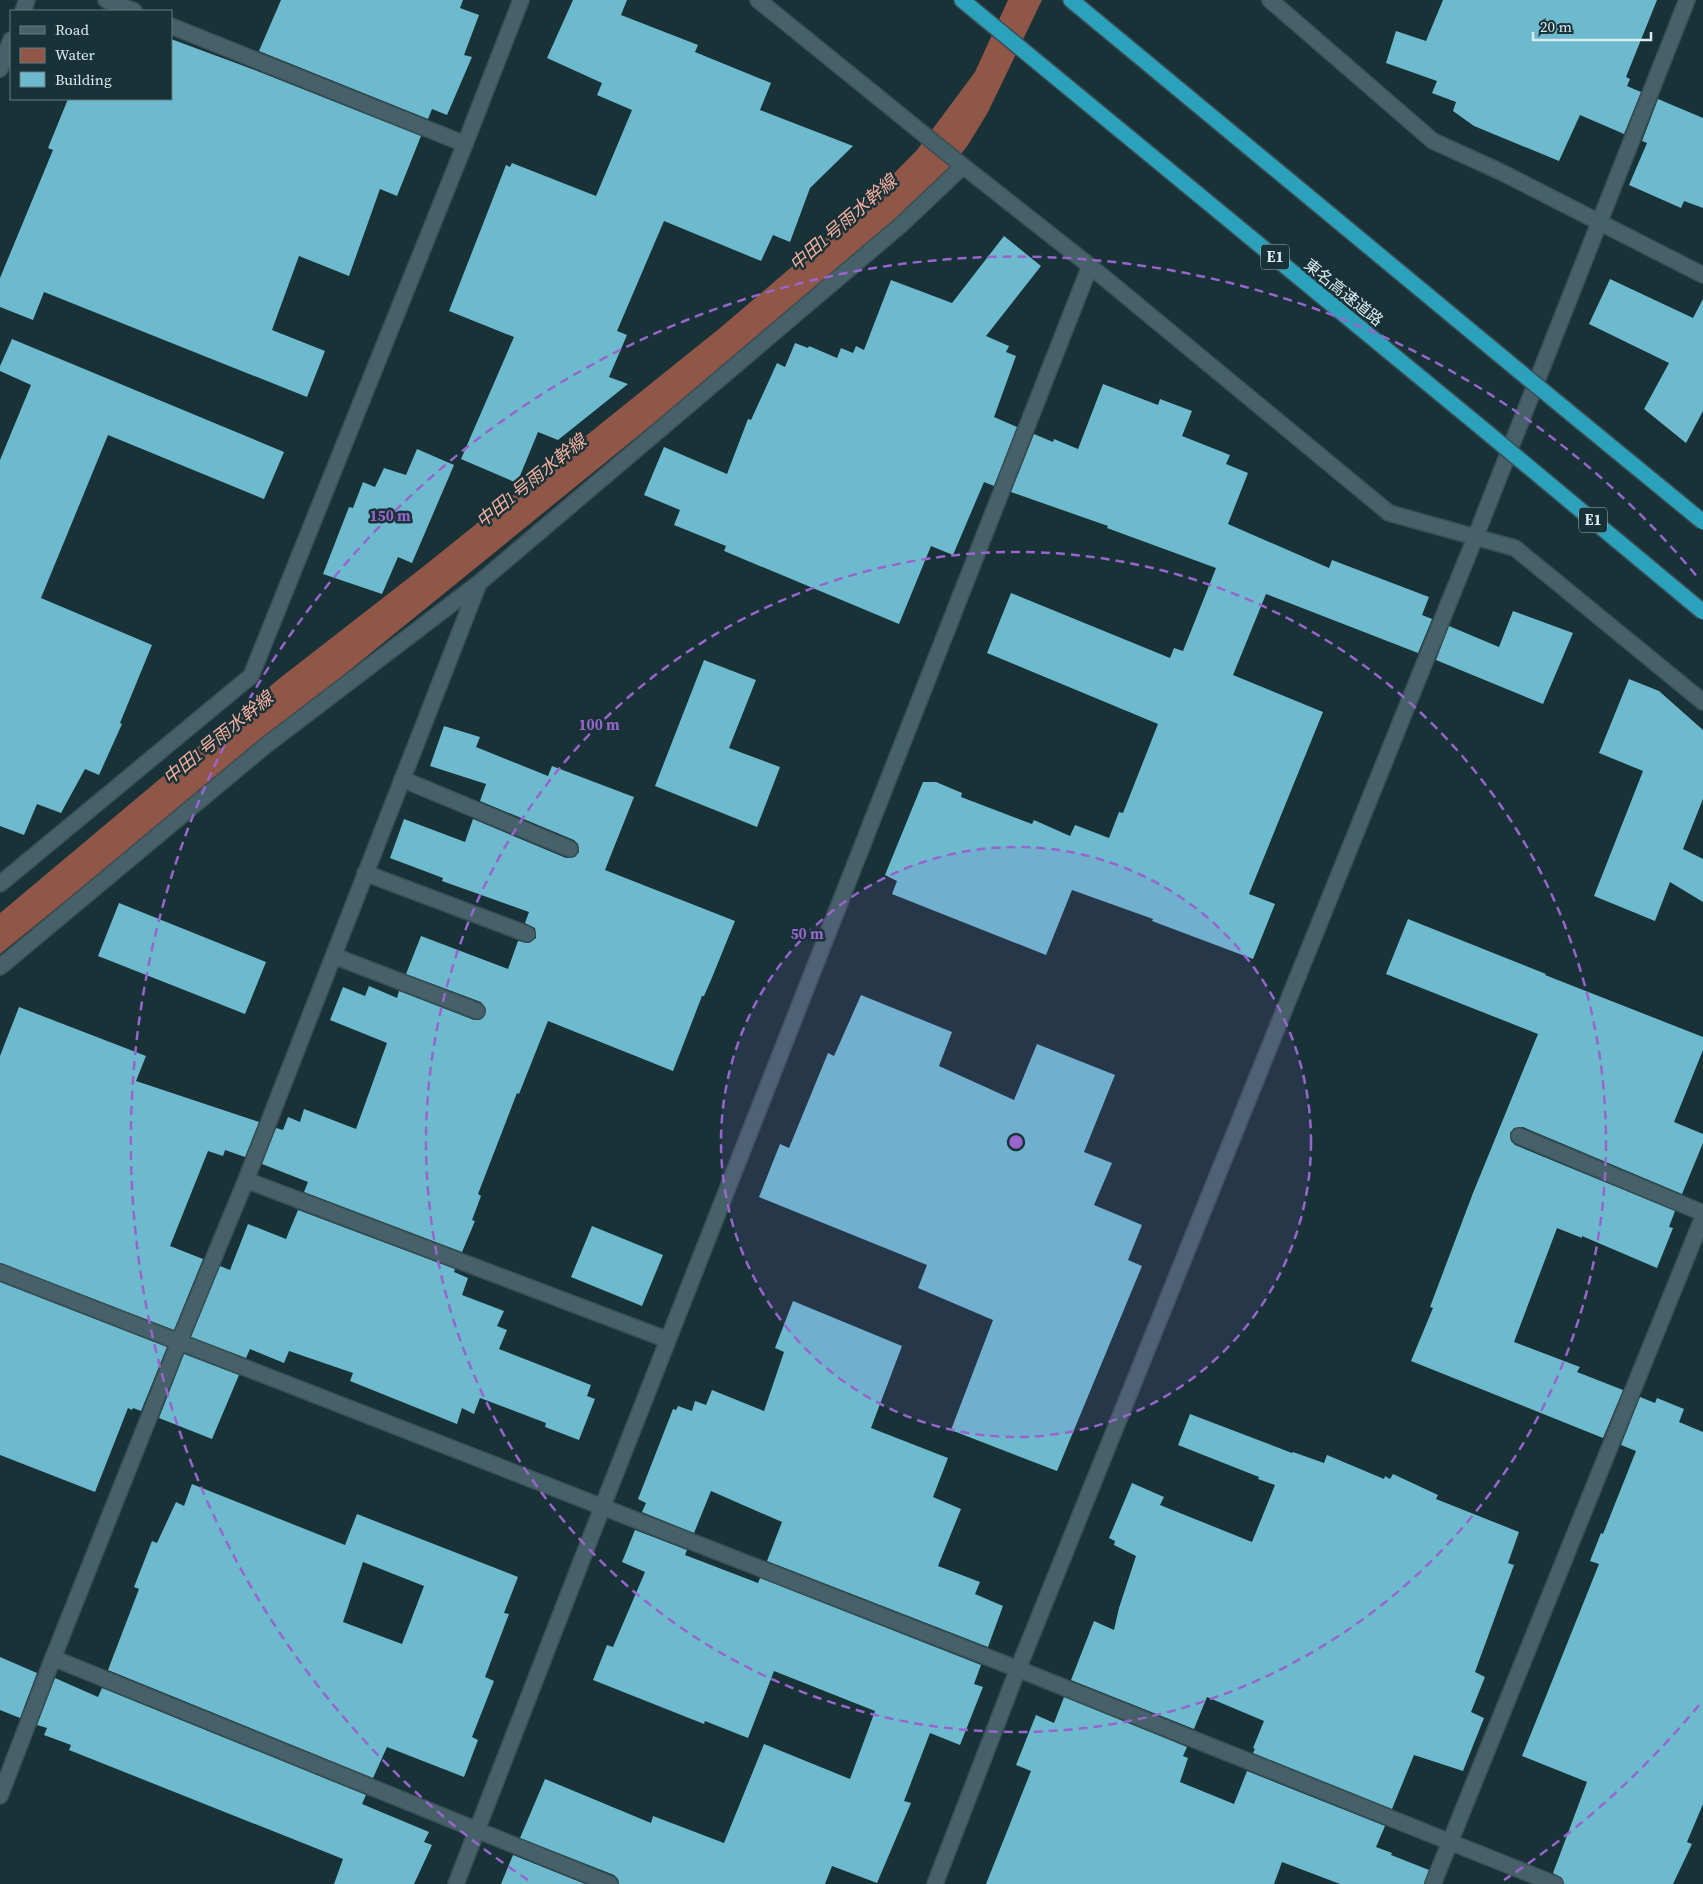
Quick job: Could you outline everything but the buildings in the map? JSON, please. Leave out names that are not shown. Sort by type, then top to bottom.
[{"type":"highway","points":[[1071,0],[1703,522]]},
{"type":"highway","name":"東名高速道路","points":[[966,4],[1703,612]]},
{"type":"street","points":[[106,0],[131,10]]},
{"type":"street","points":[[0,884],[251,676],[521,0]]},
{"type":"street","points":[[758,0],[924,135],[1090,266],[1389,513],[1515,548],[1703,702]]},
{"type":"street","points":[[1270,0],[1433,141],[1501,172],[1703,275]]},
{"type":"street","points":[[935,1884],[1018,1669],[1475,538],[1687,0]]},
{"type":"street","points":[[172,26],[465,144]]},
{"type":"street","points":[[0,69],[10,43]]},
{"type":"street","points":[[0,967],[265,746],[479,583],[902,224],[961,164]]},
{"type":"street","points":[[456,1884],[1090,266]]},
{"type":"street","points":[[0,1796],[179,1342],[246,1180],[479,583]]},
{"type":"street","points":[[402,779],[570,849]]},
{"type":"street","points":[[366,873],[527,934]]},
{"type":"street","points":[[334,956],[477,1010]]},
{"type":"street","points":[[1519,1136],[1703,1213]]},
{"type":"street","points":[[246,1180],[668,1340]]},
{"type":"street","points":[[1433,1884],[1703,1218]]},
{"type":"street","points":[[0,1272],[1018,1669],[1555,1884]]},
{"type":"street","points":[[53,1658],[610,1884]]},
{"type":"water","name":"中田1号雨水幹線","points":[[1008,0],[1042,0],[988,112],[968,145],[945,174],[877,237],[739,354],[0,954],[0,913],[280,678],[424,566],[720,328],[856,212],[917,150],[975,72]]}]
